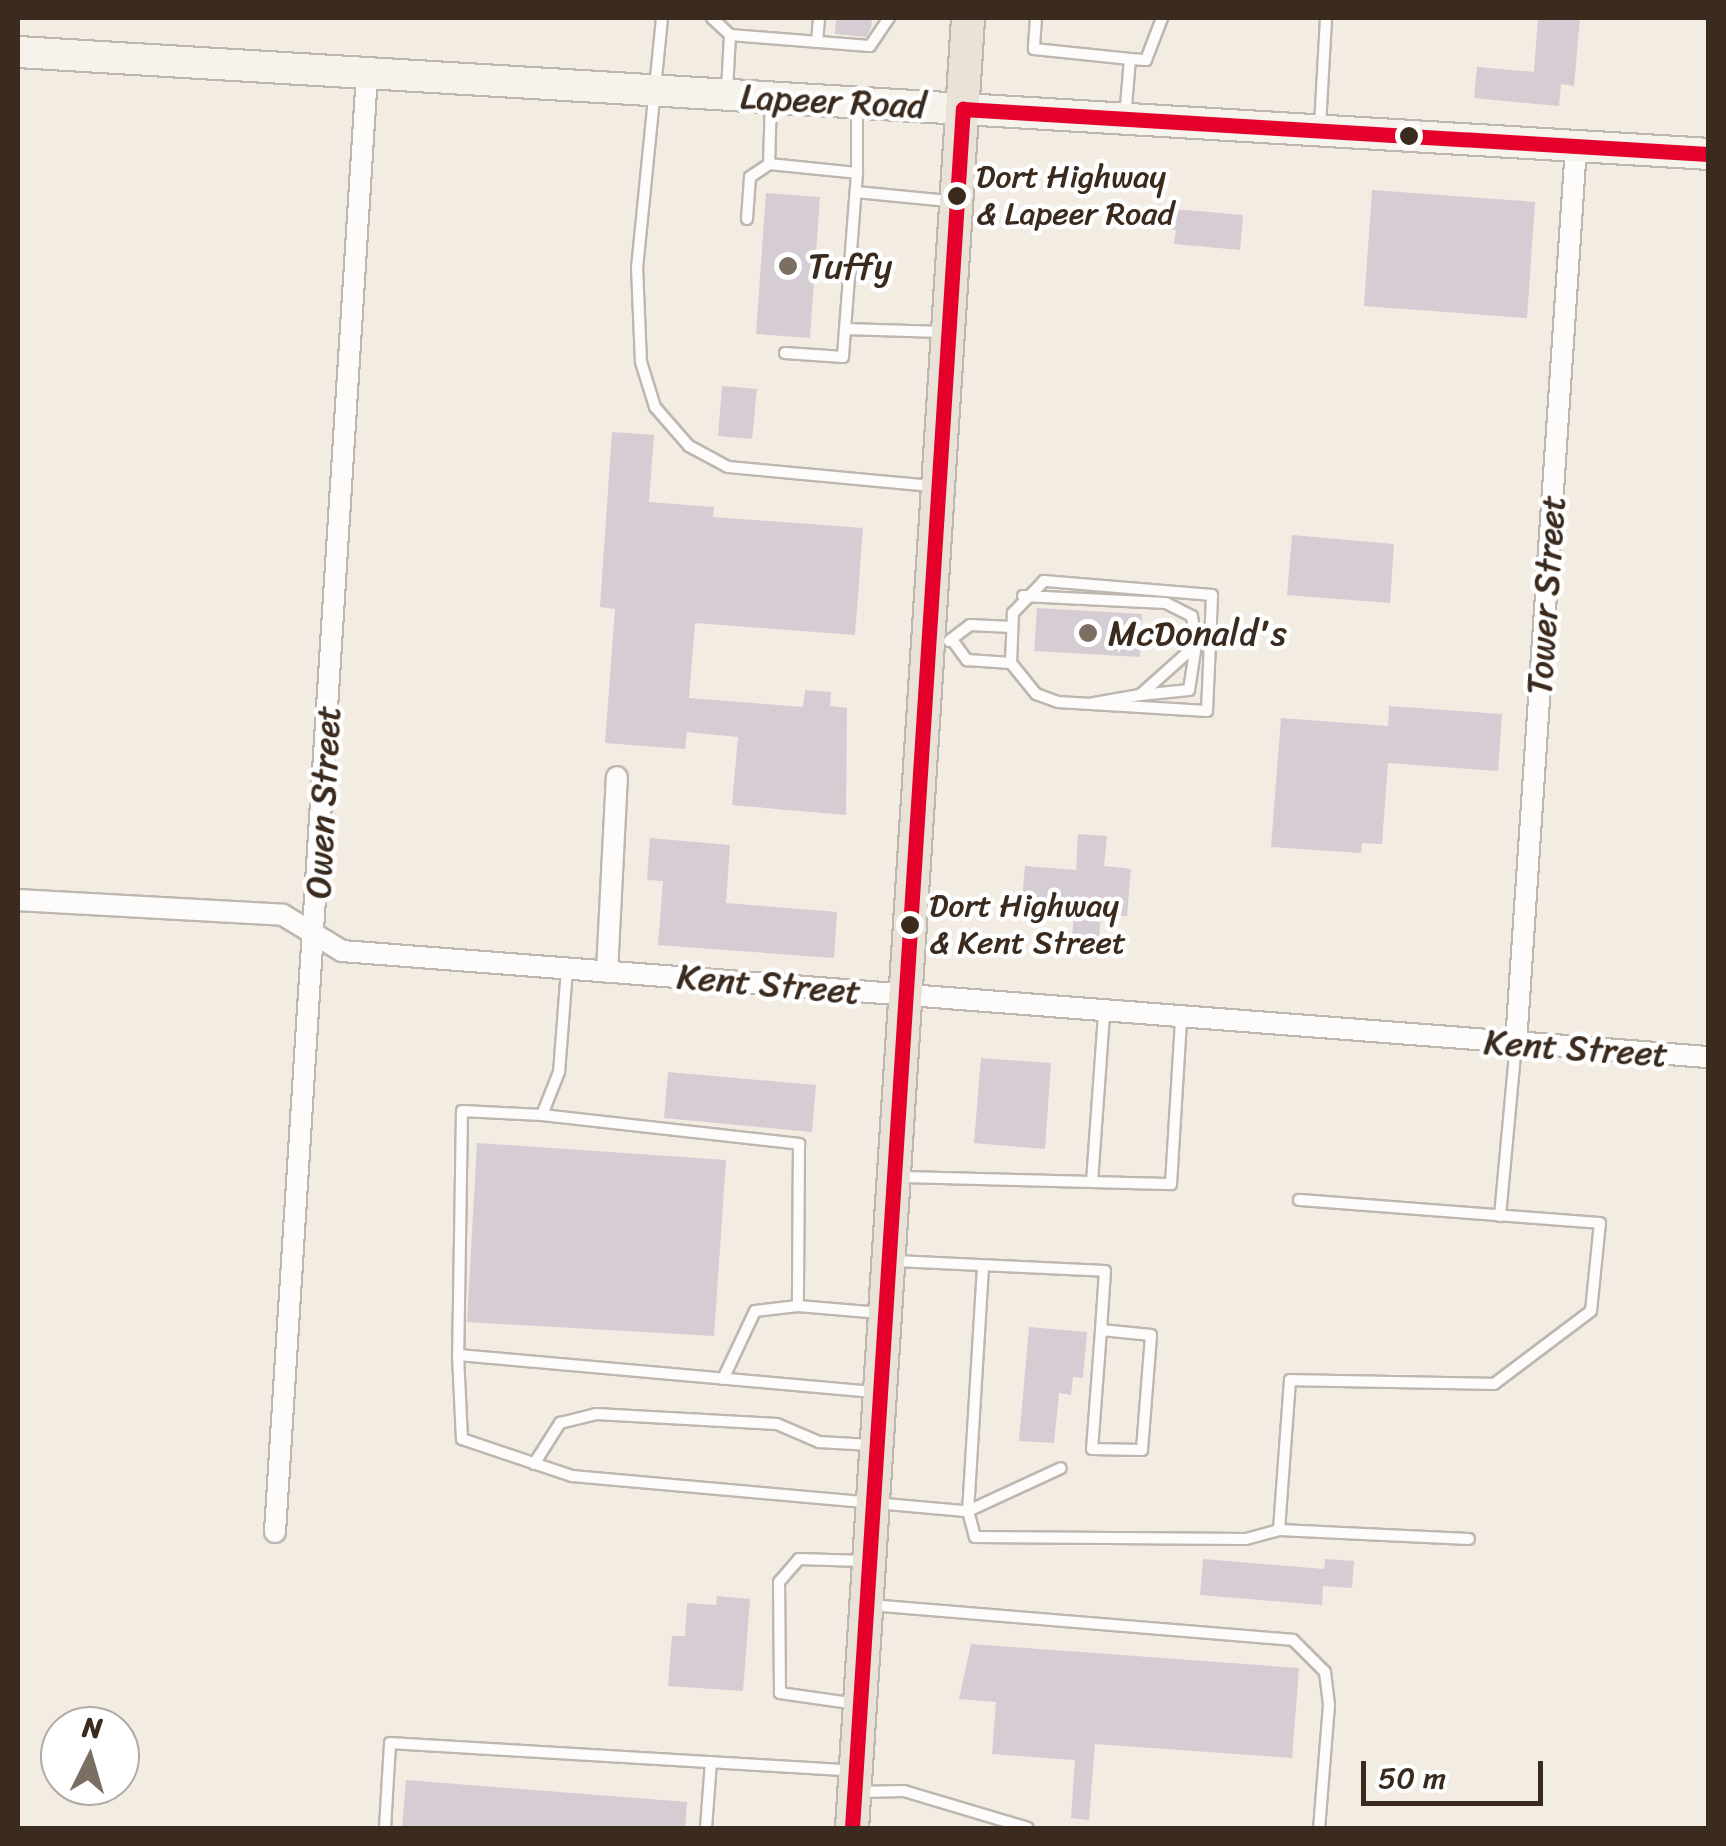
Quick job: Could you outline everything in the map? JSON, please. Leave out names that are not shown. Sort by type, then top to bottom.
[{"type":"main road","points":[[852,1828],[906,998],[941,640],[938,486],[968,18]]},
{"type":"main road","name":"Lapeer Road","points":[[18,52],[1708,154]]},
{"type":"street","name":"Owen Street","points":[[275,1532],[368,72]]},
{"type":"street","name":"Tower Street","points":[[1516,1043],[1576,146]]},
{"type":"street","points":[[607,972],[617,777]]},
{"type":"street","name":"Kent Street","points":[[18,900],[283,915],[342,950],[1104,1014],[1708,1057]]},
{"type":"lane","points":[[662,18],[637,267],[641,362],[655,406],[689,446],[728,467],[938,486]]},
{"type":"lane","points":[[712,18],[730,34],[870,46],[888,18]]},
{"type":"lane","points":[[818,42],[819,18]]},
{"type":"lane","points":[[1036,18],[1034,48],[1146,60],[1162,18]]},
{"type":"lane","points":[[1320,130],[1326,18]]},
{"type":"lane","points":[[727,95],[730,34]]},
{"type":"lane","points":[[1124,119],[1130,58]]},
{"type":"lane","points":[[768,164],[770,98]]},
{"type":"lane","points":[[786,353],[843,358],[856,192],[857,102]]},
{"type":"lane","points":[[747,219],[750,177],[768,164],[857,173]]},
{"type":"lane","points":[[856,192],[957,202]]},
{"type":"lane","points":[[844,329],[948,332]]},
{"type":"lane","points":[[1044,581],[1212,595],[1208,711],[1092,704],[1036,694],[1011,663],[1011,627],[1023,596],[1044,581]]},
{"type":"lane","points":[[1023,596],[1184,607],[1196,645],[1188,690],[1092,704]]},
{"type":"lane","points":[[1011,627],[970,625],[941,640],[967,660],[1011,663]]},
{"type":"lane","points":[[1140,695],[1196,645]]},
{"type":"lane","points":[[542,1116],[559,1072],[567,969]]},
{"type":"lane","points":[[1092,1182],[1104,1014]]},
{"type":"lane","points":[[894,1177],[1171,1184],[1181,1020]]},
{"type":"lane","points":[[1500,1216],[1516,1043]]},
{"type":"lane","points":[[798,1306],[799,1144],[462,1111],[458,1355],[462,1439],[572,1476],[968,1511],[1062,1468]]},
{"type":"lane","points":[[1279,1530],[1290,1380],[1494,1384],[1591,1311],[1600,1223],[1299,1200]]},
{"type":"lane","points":[[888,1260],[1105,1272],[1092,1449],[1142,1450],[1151,1335],[1101,1330]]},
{"type":"lane","points":[[984,1267],[968,1511],[975,1538],[1145,1545],[1279,1530],[1469,1539]]},
{"type":"lane","points":[[723,1379],[755,1311],[798,1306],[885,1314]]},
{"type":"lane","points":[[458,1355],[880,1393]]},
{"type":"lane","points":[[534,1464],[560,1422],[596,1414],[777,1424],[819,1442],[876,1446]]},
{"type":"lane","points":[[860,1704],[780,1694],[779,1582],[798,1559],[869,1561]]},
{"type":"lane","points":[[866,1605],[1293,1640],[1313,1653],[1327,1688],[1319,1828]]},
{"type":"lane","points":[[385,1828],[390,1743],[711,1762],[855,1781],[1028,1828]]},
{"type":"lane","points":[[706,1828],[711,1762]]},
{"type":"building","points":[[836,18],[872,18],[871,28],[866,37],[835,34]]},
{"type":"building","points":[[1538,18],[1580,18],[1574,86],[1561,84],[1559,106],[1474,98],[1477,67],[1534,72]]},
{"type":"building","points":[[1372,190],[1535,202],[1527,318],[1364,306]]},
{"type":"building","name":"Tuffy","points":[[766,193],[820,197],[810,338],[756,334]]},
{"type":"building","points":[[1162,208],[1243,215],[1240,250],[1174,244],[1176,230],[1160,229]]},
{"type":"building","points":[[722,386],[757,389],[752,439],[718,436]]},
{"type":"building","points":[[612,432],[654,435],[649,502],[714,507],[713,517],[863,528],[855,635],[695,623],[689,698],[803,707],[805,690],[831,692],[830,706],[847,708],[846,815],[732,805],[738,737],[687,732],[685,749],[605,743],[615,609],[600,607]]},
{"type":"building","points":[[1292,535],[1394,544],[1390,603],[1287,595]]},
{"type":"building","name":"McDonald's","points":[[1037,608],[1142,614],[1140,657],[1034,651]]},
{"type":"building","points":[[1389,706],[1502,714],[1498,771],[1388,763],[1382,844],[1362,843],[1361,853],[1271,847],[1281,718],[1388,726]]},
{"type":"building","points":[[1078,834],[1107,836],[1104,866],[1131,869],[1127,916],[1101,914],[1099,940],[1072,938],[1075,904],[1022,900],[1025,866],[1076,870]]},
{"type":"building","points":[[650,838],[730,845],[726,903],[837,912],[834,958],[658,945],[663,881],[647,880]]},
{"type":"building","points":[[981,1058],[1051,1063],[1045,1149],[974,1143]]},
{"type":"building","points":[[668,1072],[816,1085],[812,1132],[664,1118]]},
{"type":"building","points":[[477,1143],[726,1160],[714,1336],[467,1322]]},
{"type":"building","points":[[1029,1327],[1087,1332],[1083,1378],[1073,1377],[1071,1395],[1059,1393],[1054,1443],[1019,1441]]},
{"type":"building","points":[[1203,1559],[1324,1569],[1325,1559],[1354,1561],[1352,1588],[1323,1586],[1322,1605],[1200,1595]]},
{"type":"building","points":[[717,1596],[750,1599],[743,1691],[668,1686],[672,1636],[685,1636],[687,1603],[716,1605]]},
{"type":"building","points":[[971,1644],[1299,1668],[1292,1758],[1095,1744],[1089,1820],[1071,1818],[1075,1760],[992,1754],[996,1702],[959,1699]]},
{"type":"building","points":[[406,1780],[687,1802],[685,1828],[402,1828]]},
{"type":"transit line","points":[[963,109],[1708,154]]},
{"type":"transit line","points":[[852,1828],[963,109]]},
{"type":"place","name":"Dort Highway & Lapeer Road","points":[[957,196]]},
{"type":"place","name":"Tuffy","points":[[788,266]]},
{"type":"place","name":"McDonald's","points":[[1088,633]]},
{"type":"place","name":"Dort Highway & Kent Street","points":[[910,925]]}]
